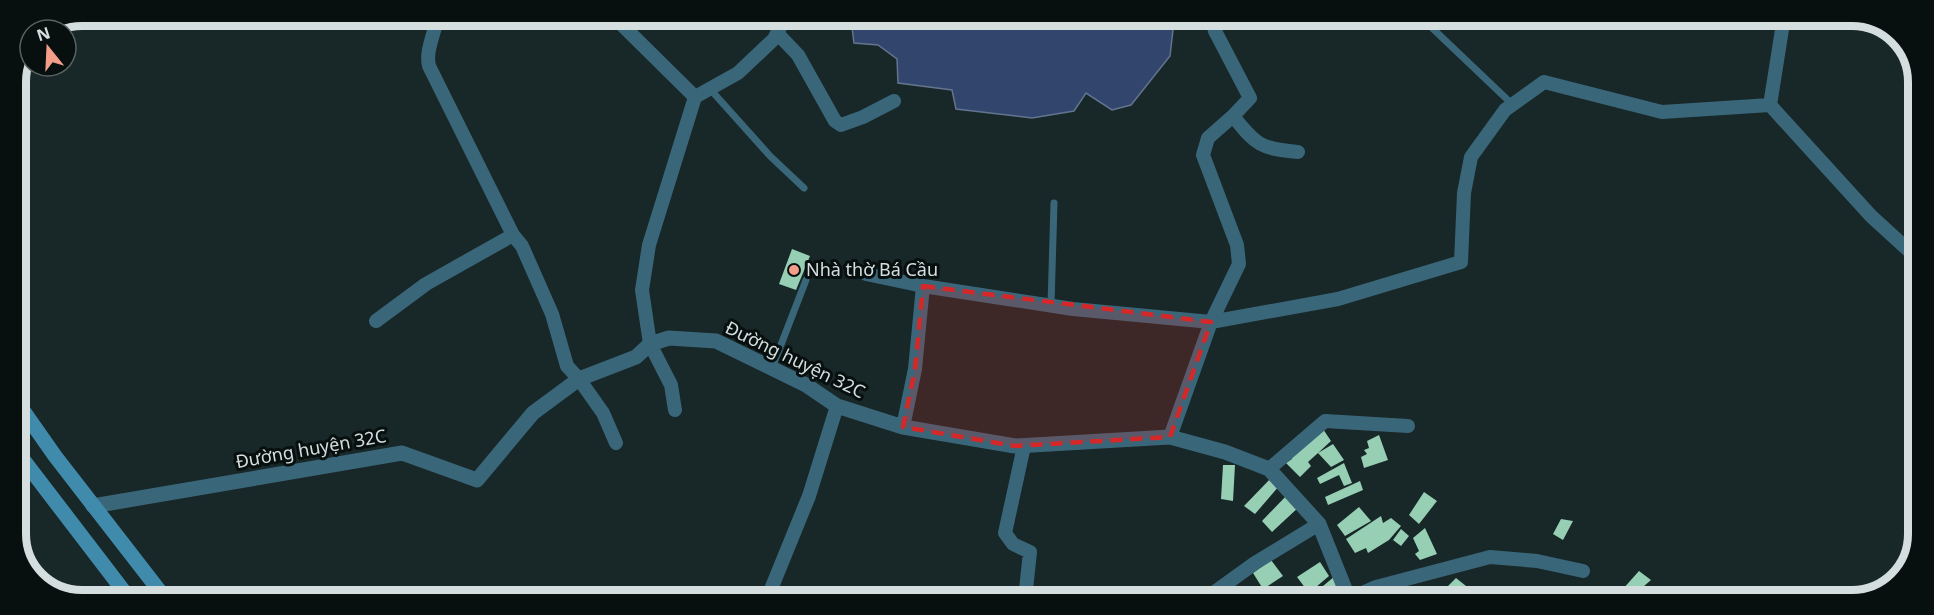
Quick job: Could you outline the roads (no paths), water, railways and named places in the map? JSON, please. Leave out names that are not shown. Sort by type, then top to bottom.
[{"type":"main road","points":[[26,414],[93,506],[159,590]]},
{"type":"main road","points":[[26,463],[123,590]]},
{"type":"street","points":[[436,26],[427,57],[429,66],[513,235],[522,246],[552,314],[567,366],[603,414],[616,443]]},
{"type":"street","points":[[623,26],[695,97]]},
{"type":"street","points":[[675,410],[671,385],[650,344],[642,290],[649,245],[695,97],[738,73],[774,39],[781,26]]},
{"type":"street","points":[[1170,437],[1211,322],[1239,264],[1236,245],[1203,155],[1208,138],[1250,98],[1214,26]]},
{"type":"street","points":[[1770,105],[1783,26]]},
{"type":"street","points":[[777,33],[798,55],[835,121],[841,125],[894,101]]},
{"type":"street","points":[[866,274],[923,286],[1051,305],[1211,322],[1338,299],[1461,262],[1464,193],[1471,157],[1505,110],[1544,82],[1662,112],[1770,105]]},
{"type":"street","points":[[1770,105],[1871,216],[1908,250]]},
{"type":"street","points":[[1233,116],[1251,138],[1273,150],[1298,152]]},
{"type":"street","points":[[376,321],[426,284],[513,235]]},
{"type":"street","points":[[903,427],[915,369],[923,286]]},
{"type":"street","name":"Đường huyện 32C","points":[[93,506],[402,453],[477,480],[533,413],[579,379],[636,357],[650,344],[669,338],[716,341],[806,385],[837,406],[903,427],[1015,446],[1170,437],[1224,452],[1269,470],[1318,524],[1345,590]]},
{"type":"street","points":[[770,590],[809,496],[837,406]]},
{"type":"street","points":[[1269,470],[1325,421],[1408,426]]},
{"type":"street","points":[[1024,446],[1005,533],[1013,544],[1030,552],[1026,590]]},
{"type":"street","points":[[1218,590],[1255,563],[1318,524]]},
{"type":"street","points":[[1369,590],[1490,557],[1537,561],[1583,571]]},
{"type":"lane","points":[[1430,26],[1512,104]]},
{"type":"lane","points":[[710,89],[770,156],[804,188]]},
{"type":"lane","points":[[1051,305],[1054,203]]},
{"type":"lane","points":[[772,368],[806,280]]},
{"type":"water","points":[[852,26],[1173,26],[1170,56],[1131,105],[1112,110],[1086,93],[1074,111],[1032,118],[956,109],[952,90],[898,83],[897,59],[878,45],[854,43]]},
{"type":"place","name":"Nhà thờ Bá Cầu","points":[[794,270]]}]
